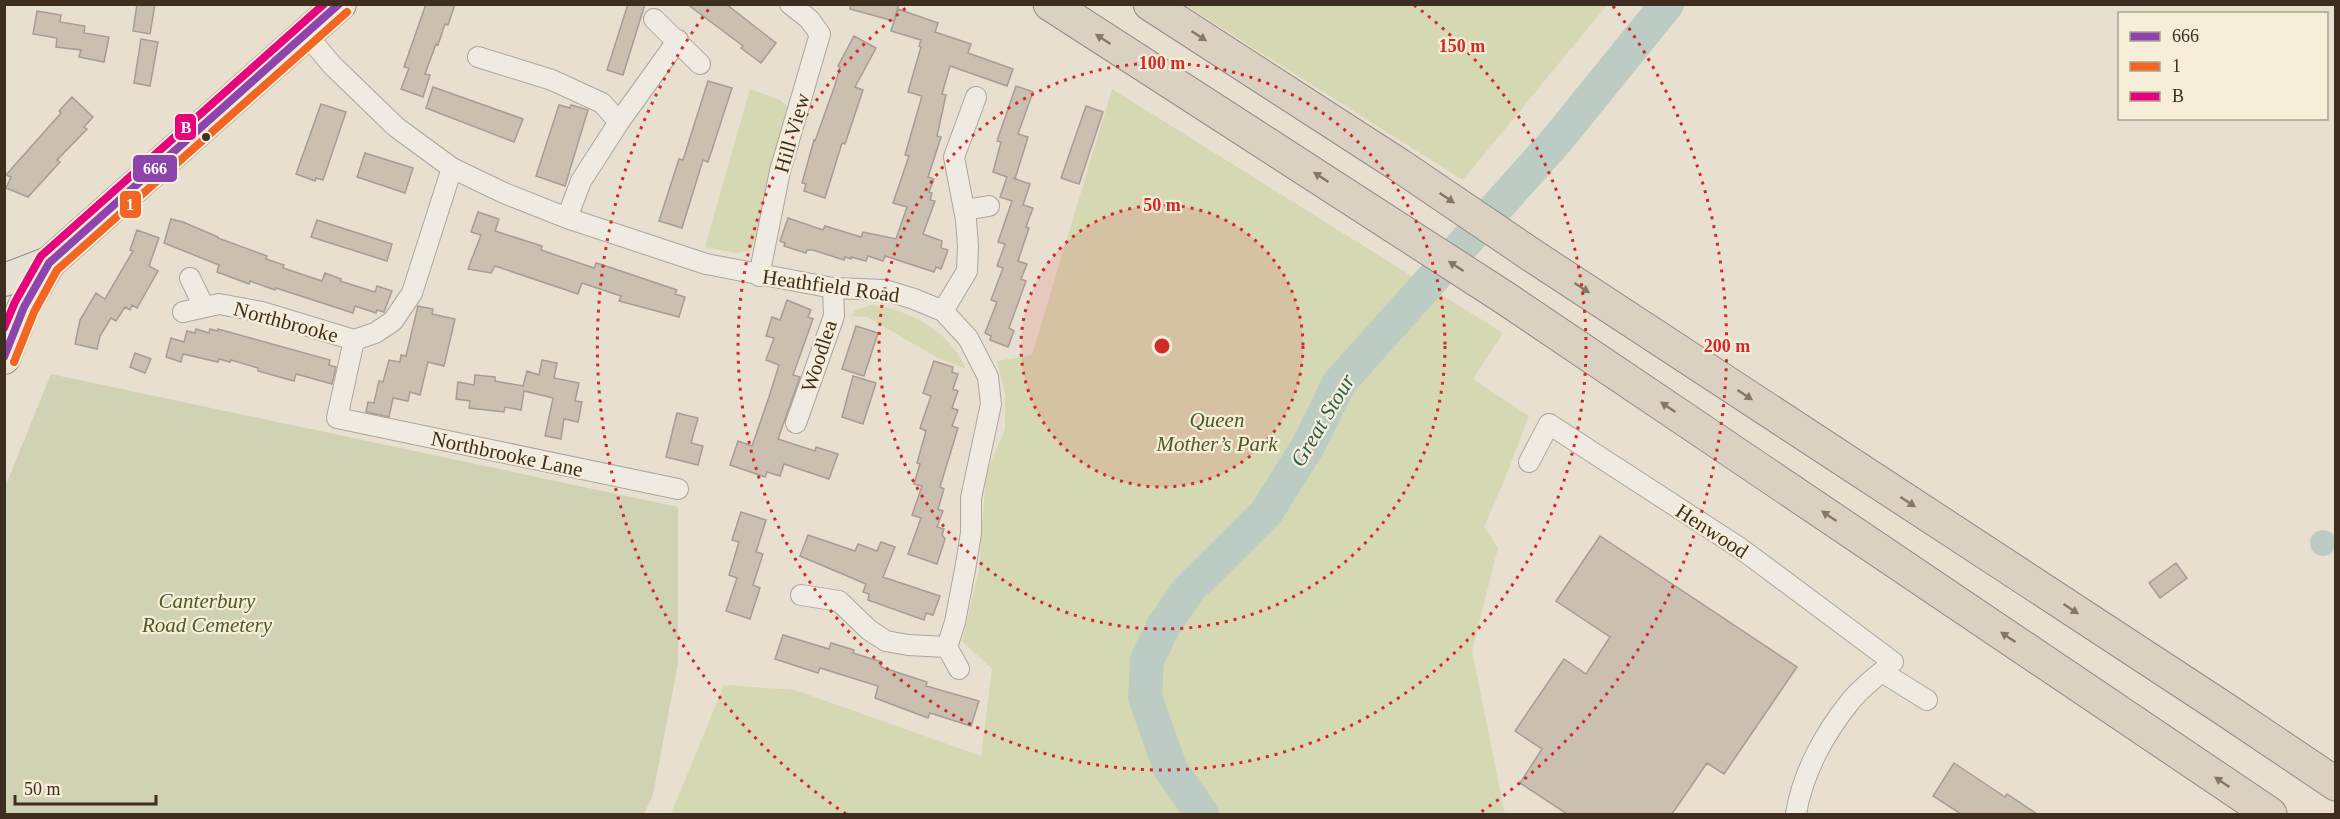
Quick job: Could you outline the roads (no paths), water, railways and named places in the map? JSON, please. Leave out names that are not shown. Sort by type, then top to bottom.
[{"type":"highway","points":[[1050,4],[1505,298],[2270,814]]},
{"type":"highway","points":[[1150,4],[1399,165],[1533,256],[2336,784]]},
{"type":"main road","points":[[7,340],[49,263],[340,4]]},
{"type":"main road","points":[[4,280],[49,263]]},
{"type":"street","name":"Hill View","points":[[759,276],[780,171],[820,34],[809,19],[790,4]]},
{"type":"street","points":[[654,19],[700,64]]},
{"type":"street","name":"Heathfield Road","points":[[306,33],[332,65],[396,127],[452,168],[504,193],[567,218],[706,264],[759,276],[832,288],[885,290],[914,298],[943,311],[968,338],[988,377],[991,404],[970,498],[971,533],[966,564],[955,622],[947,646]]},
{"type":"street","points":[[567,218],[581,181],[619,122],[678,40]]},
{"type":"street","points":[[478,57],[552,80],[602,103],[619,122]]},
{"type":"street","points":[[943,311],[967,271],[968,246],[964,210],[954,157],[976,97]]},
{"type":"street","name":"Northbrooke","points":[[183,312],[219,304],[262,312],[354,340],[375,333],[393,321],[412,293],[452,168]]},
{"type":"street","points":[[964,210],[989,206]]},
{"type":"street","points":[[190,278],[204,307]]},
{"type":"street","name":"Woodlea","points":[[796,423],[834,316],[832,288]]},
{"type":"street","name":"Northbrooke","points":[[336,418],[354,340]]},
{"type":"street","name":"Northbrooke Lane","points":[[336,418],[678,489]]},
{"type":"street","name":"Henwood","points":[[1529,462],[1549,424],[1740,548],[1893,662],[1882,672]]},
{"type":"street","points":[[801,595],[839,601],[869,630],[886,640],[908,645],[947,646],[959,669]]},
{"type":"street","points":[[1796,814],[1799,795],[1826,734],[1850,701],[1882,672],[1927,700]]},
{"type":"waterway","name":"Great Stour","points":[[1202,814],[1170,768],[1145,697],[1147,660],[1164,625],[1189,589],[1266,513],[1308,446],[1339,383],[1556,141],[1667,4]]},
{"type":"park label","name":"Queen Mother’s Park","points":[[1217,432]]},
{"type":"park label","name":"Canterbury Road Cemetery","points":[[207,613]]}]
